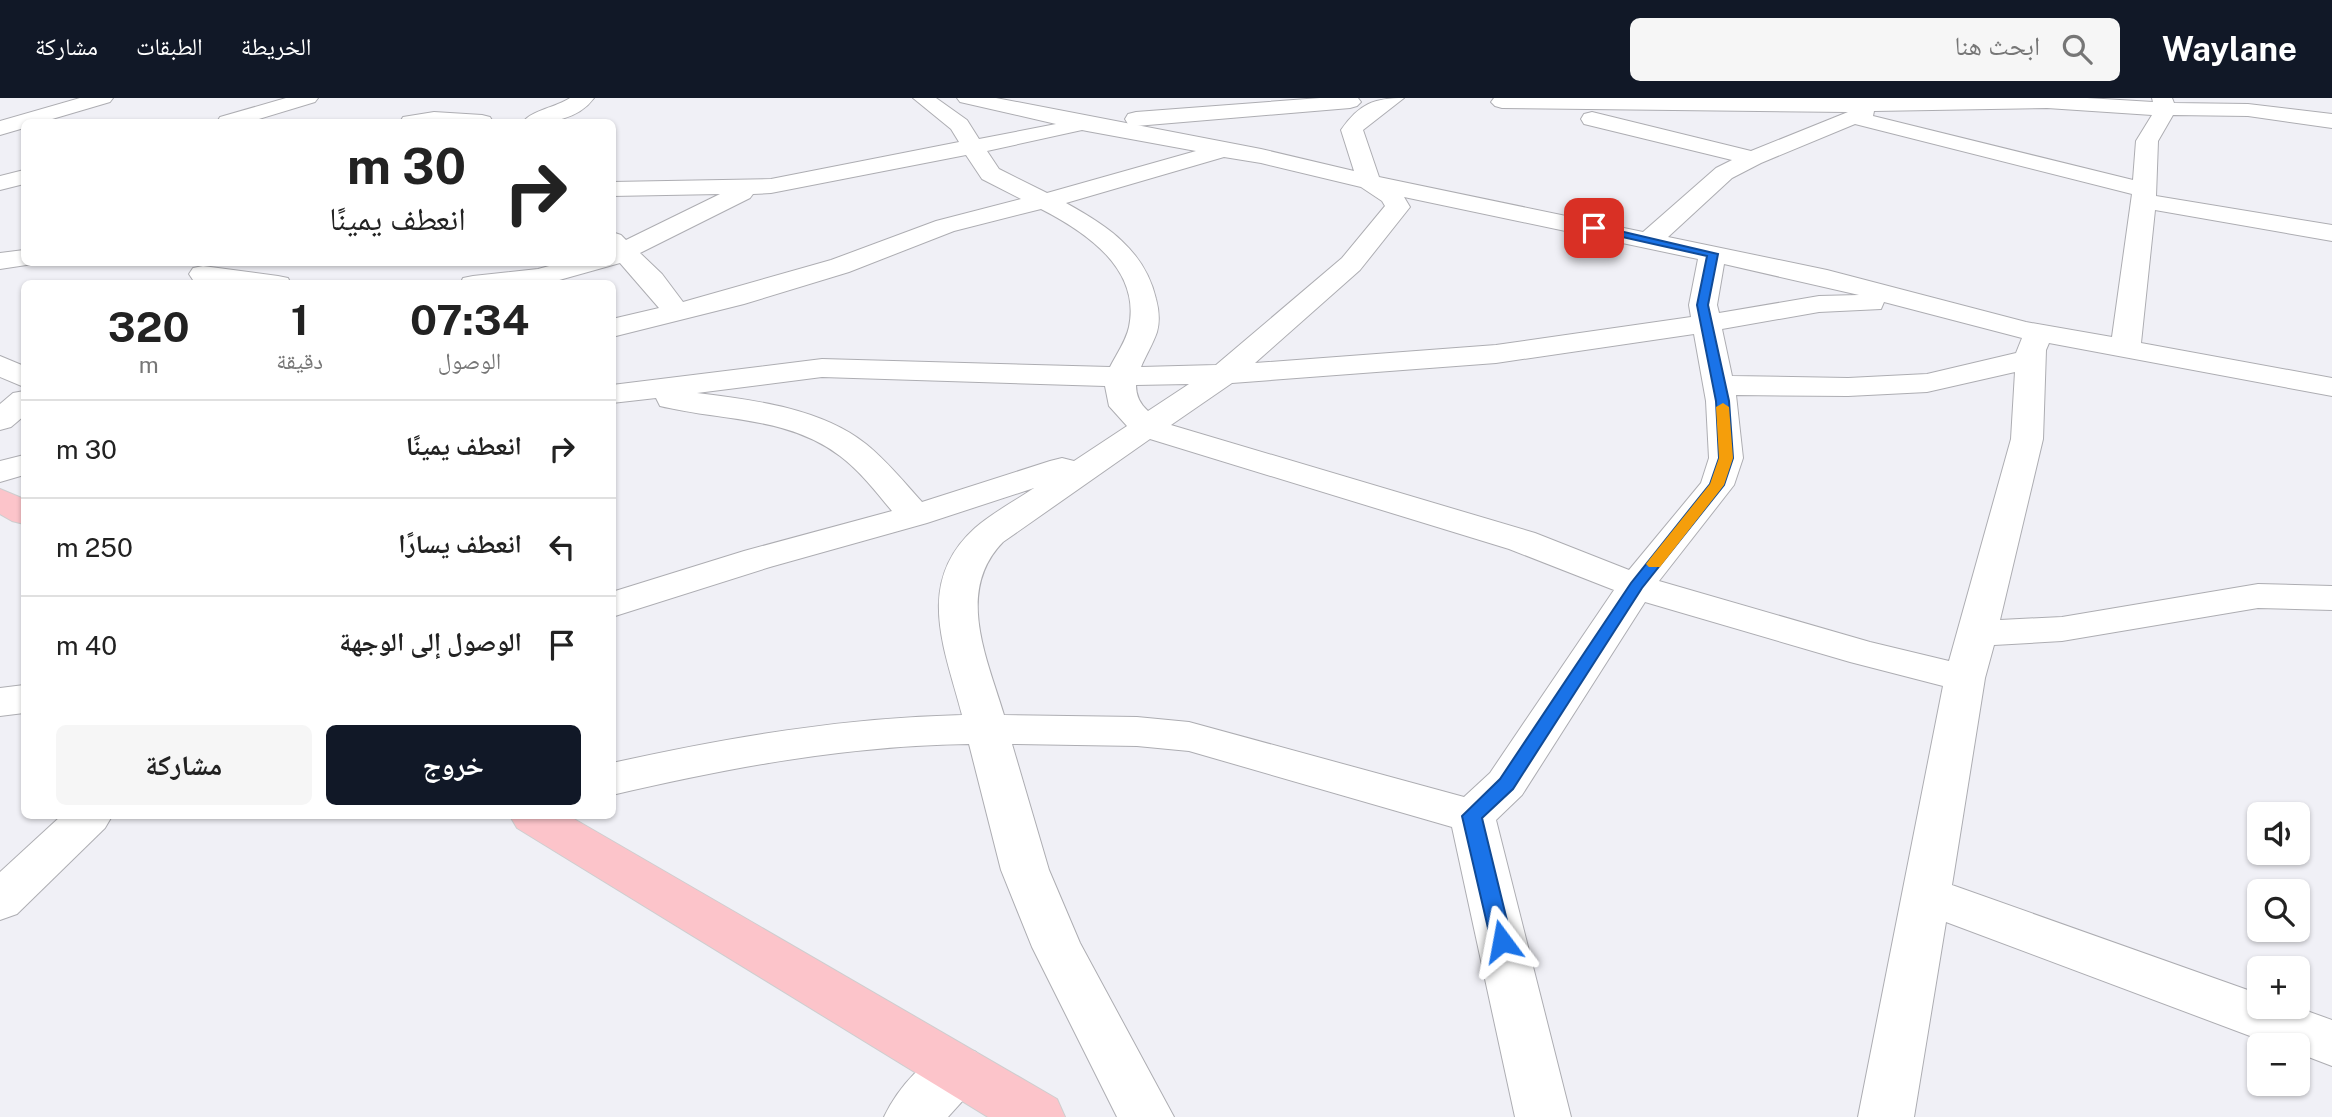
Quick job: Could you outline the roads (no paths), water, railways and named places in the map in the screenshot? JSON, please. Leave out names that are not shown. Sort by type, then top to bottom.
[{"type":"highway","points":[[0,499],[21,512]]},
{"type":"highway","points":[[538,819],[1037,1117]]},
{"type":"street","points":[[26,98],[64,109]]},
{"type":"street","points":[[30,119],[103,98]]},
{"type":"street","points":[[542,119],[565,111],[584,98]]},
{"type":"street","points":[[923,98],[959,125],[990,174],[1111,242],[1125,258],[1138,280],[1145,312],[1143,330],[1121,377],[1120,388],[1130,440]]},
{"type":"street","points":[[967,98],[1087,124],[1225,149],[1827,278],[1919,303],[2035,346],[2124,350],[2332,387]]},
{"type":"street","points":[[1324,98],[1350,102]]},
{"type":"street","points":[[677,313],[652,280],[617,250],[733,196],[759,187],[1087,124],[1420,98]]},
{"type":"street","points":[[1786,98],[2145,196],[2332,233]]},
{"type":"street","points":[[1146,1117],[1057,947],[1025,870],[957,621],[958,593],[966,565],[975,549],[1002,524],[1224,374],[1351,264],[1398,207],[1397,201],[1369,182],[1352,130],[1359,120],[1391,100]]},
{"type":"street","points":[[1494,101],[1814,106],[2047,102],[2164,104],[2248,110],[2332,121]]},
{"type":"street","points":[[1494,101],[1627,127],[1753,158]]},
{"type":"street","points":[[1648,240],[1724,173],[1753,158],[1890,104]]},
{"type":"street","points":[[2124,350],[2145,196],[2147,141],[2164,104]]},
{"type":"street","points":[[238,119],[282,106]]},
{"type":"street","points":[[428,119],[446,119]]},
{"type":"street","points":[[0,128],[21,122]]},
{"type":"street","points":[[616,327],[734,298],[840,266],[945,226],[1044,202],[1225,149]]},
{"type":"street","points":[[616,190],[759,187]]},
{"type":"street","points":[[1472,816],[1506,784],[1636,586],[1717,485],[1726,458],[1719,385],[1705,322],[1703,294],[1712,254]]},
{"type":"street","points":[[0,261],[21,258]]},
{"type":"street","points":[[511,280],[538,277],[582,266]]},
{"type":"street","points":[[201,273],[250,280]]},
{"type":"street","points":[[616,393],[822,368],[962,375],[1121,377],[1224,374],[1496,354],[1626,337],[1819,303],[1919,303]]},
{"type":"street","points":[[1719,385],[1848,387],[1927,383],[2035,346]]},
{"type":"street","points":[[1886,1117],[1965,678],[2027,439],[2035,346]]},
{"type":"street","points":[[0,365],[21,376]]},
{"type":"street","points":[[2291,380],[2332,370]]},
{"type":"street","points":[[616,393],[688,401],[757,413],[826,434],[852,449],[915,516]]},
{"type":"street","points":[[0,420],[21,402]]},
{"type":"street","points":[[616,604],[757,559],[915,516],[1130,440],[1522,541],[1636,586],[1864,653],[1965,678]]},
{"type":"street","points":[[0,472],[21,466]]},
{"type":"street","points":[[1978,633],[2062,629],[2258,596],[2332,598]]},
{"type":"street","points":[[0,702],[21,699]]},
{"type":"street","points":[[616,778],[774,746],[858,736],[985,728],[1178,734],[1472,816]]},
{"type":"street","points":[[1472,816],[1543,1117]]},
{"type":"street","points":[[0,901],[86,819]]},
{"type":"street","points":[[1925,895],[2332,1043]]},
{"type":"street","points":[[912,1117],[957,1069]]}]
